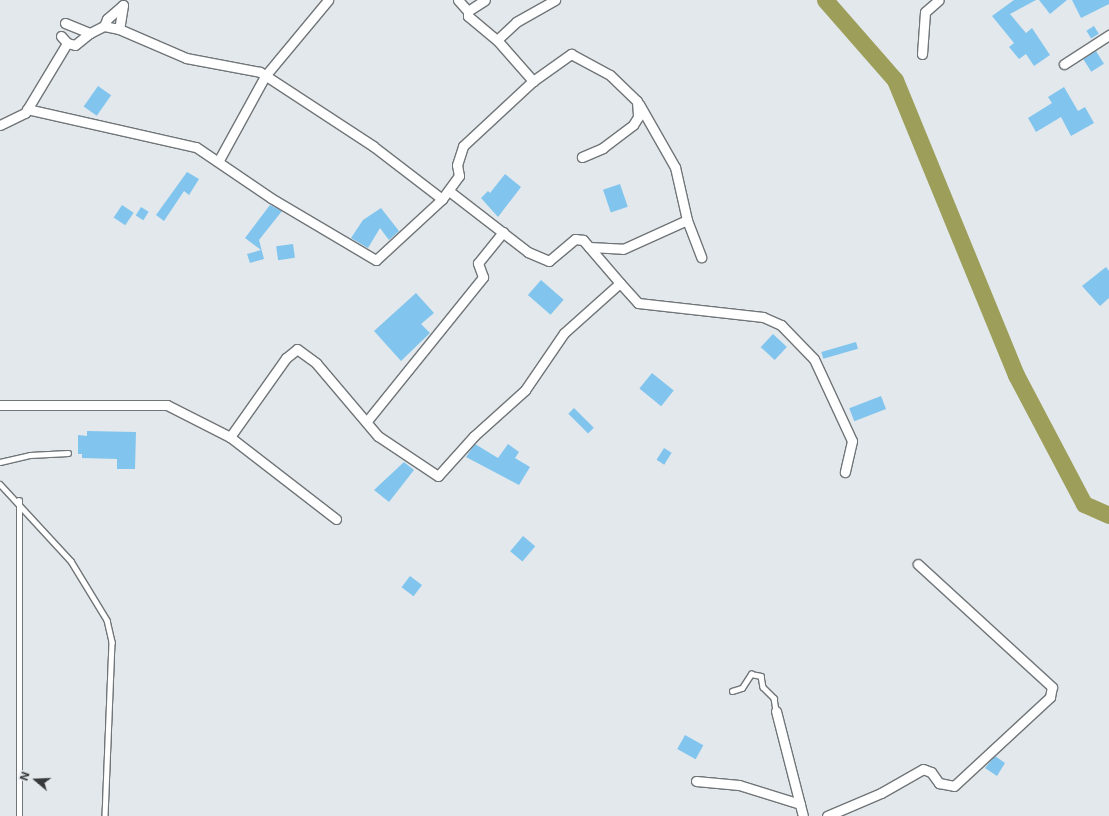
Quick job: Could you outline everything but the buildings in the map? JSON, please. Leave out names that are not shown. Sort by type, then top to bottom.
[{"type":"street","points":[[219,160],[265,76],[316,3],[328,0]]},
{"type":"street","points":[[458,0],[468,11],[468,16],[497,40],[533,81]]},
{"type":"street","points":[[468,11],[485,0]]},
{"type":"street","points":[[497,40],[516,22],[555,0]]},
{"type":"street","points":[[922,54],[925,12],[940,0]]},
{"type":"street","points":[[0,124],[27,110],[64,40],[75,45],[90,33],[107,27],[119,18],[127,3]]},
{"type":"street","points":[[107,27],[107,20],[127,3]]},
{"type":"street","points":[[119,18],[119,29]]},
{"type":"street","points":[[65,23],[90,33]]},
{"type":"street","points":[[107,27],[119,29],[186,58],[252,69],[373,146],[442,199]]},
{"type":"street","points":[[1064,64],[1109,35]]},
{"type":"street","points":[[27,110],[196,148],[219,160],[271,198],[376,260],[449,191],[460,176],[457,165],[463,146],[533,81],[571,54],[610,75],[637,101],[675,167],[687,220],[701,257]]},
{"type":"street","points":[[582,157],[603,148],[633,125],[638,117],[637,101]]},
{"type":"street","points":[[449,191],[528,252],[549,260],[575,239],[583,240],[638,303],[756,316],[781,325],[814,359],[852,441],[845,472]]},
{"type":"street","points":[[589,247],[623,249],[687,220]]},
{"type":"street","points":[[367,421],[483,277],[478,264],[503,232]]},
{"type":"street","points":[[230,437],[286,358],[298,349],[316,363],[367,421],[378,436],[438,476],[474,436],[525,390],[564,333],[620,283]]},
{"type":"street","points":[[0,405],[167,405],[230,437],[336,519]]},
{"type":"street","points":[[827,816],[881,793],[924,769],[931,772],[939,783],[954,786],[1050,697],[1052,688],[918,564]]},
{"type":"street","points":[[776,711],[803,816]]},
{"type":"street","points":[[696,781],[758,789],[800,804]]},
{"type":"lane","points":[[0,462],[30,455],[68,453]]},
{"type":"lane","points":[[0,484],[19,500],[71,560],[107,620],[112,642],[105,816]]},
{"type":"lane","points":[[19,500],[19,816]]},
{"type":"lane","points":[[732,691],[742,688],[751,674],[761,676],[763,688],[774,698],[776,711]]},
{"type":"waterway","points":[[825,0],[895,80],[1016,375],[1084,504],[1109,515]]}]
